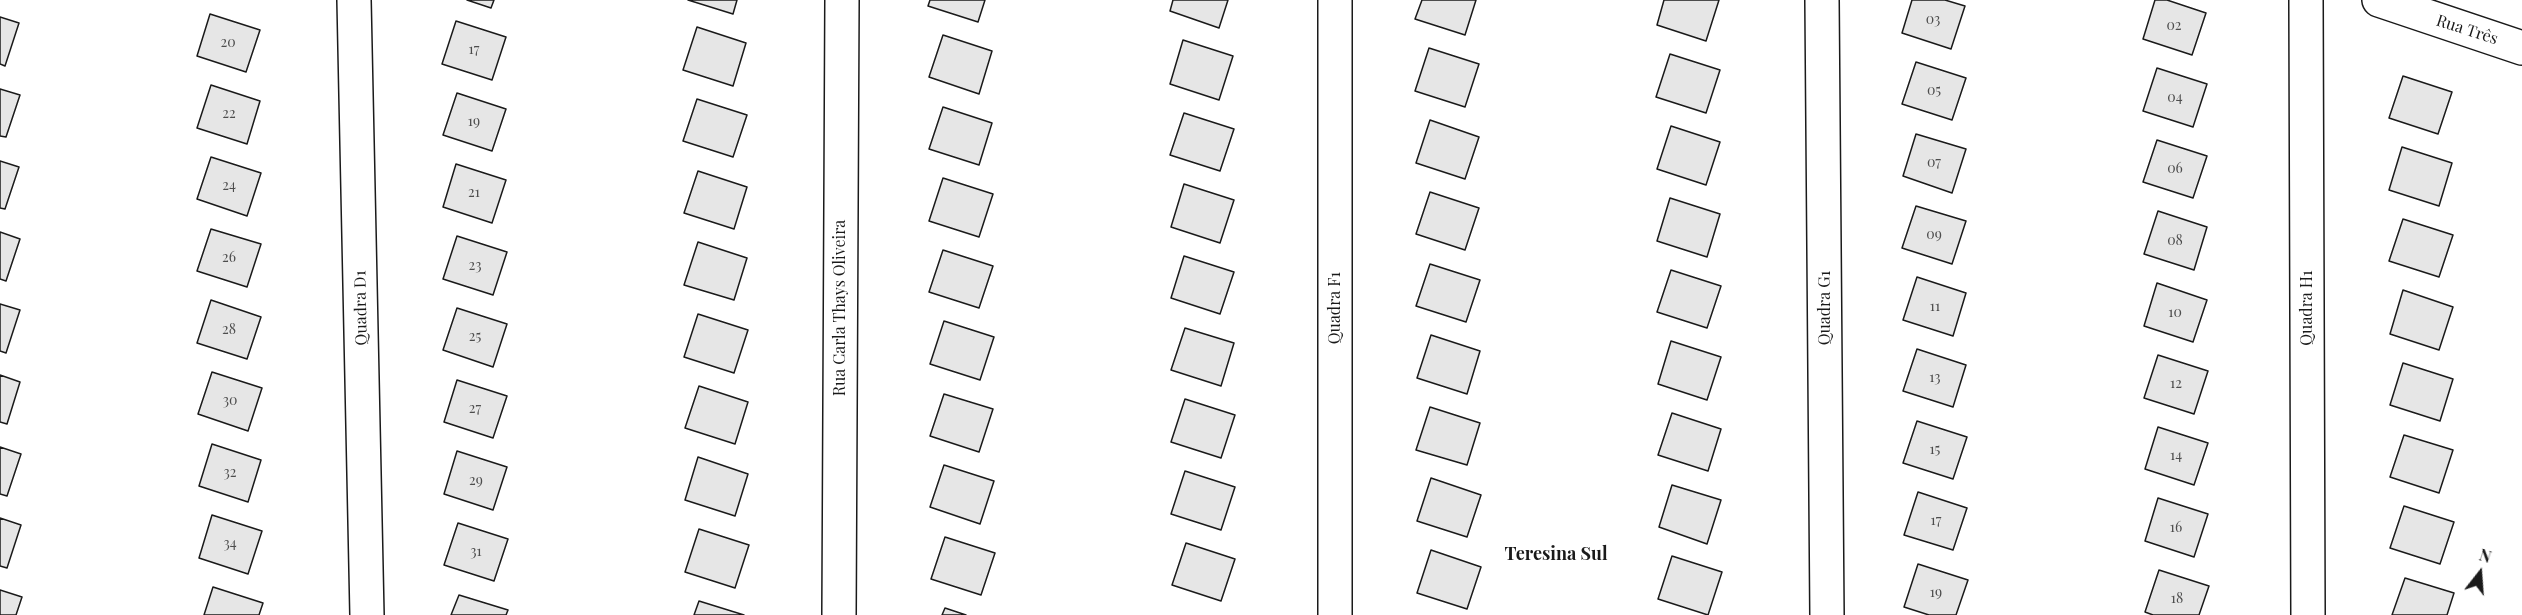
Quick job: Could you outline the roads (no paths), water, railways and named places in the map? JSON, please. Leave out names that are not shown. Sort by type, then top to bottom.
[{"type":"street","name":"Quadra D1","points":[[354,0],[367,615]]},
{"type":"street","name":"Rua Carla Thays Oliveira","points":[[839,615],[842,0]]},
{"type":"street","name":"Quadra F1","points":[[1335,0],[1335,615]]},
{"type":"street","name":"Quadra G1","points":[[1822,0],[1827,615]]},
{"type":"street","name":"Quadra H1","points":[[2306,0],[2308,615]]},
{"type":"street","name":"Rua Três","points":[[2379,0],[2522,48]]},
{"type":"district","name":"Teresina Sul","points":[[1556,554]]}]
